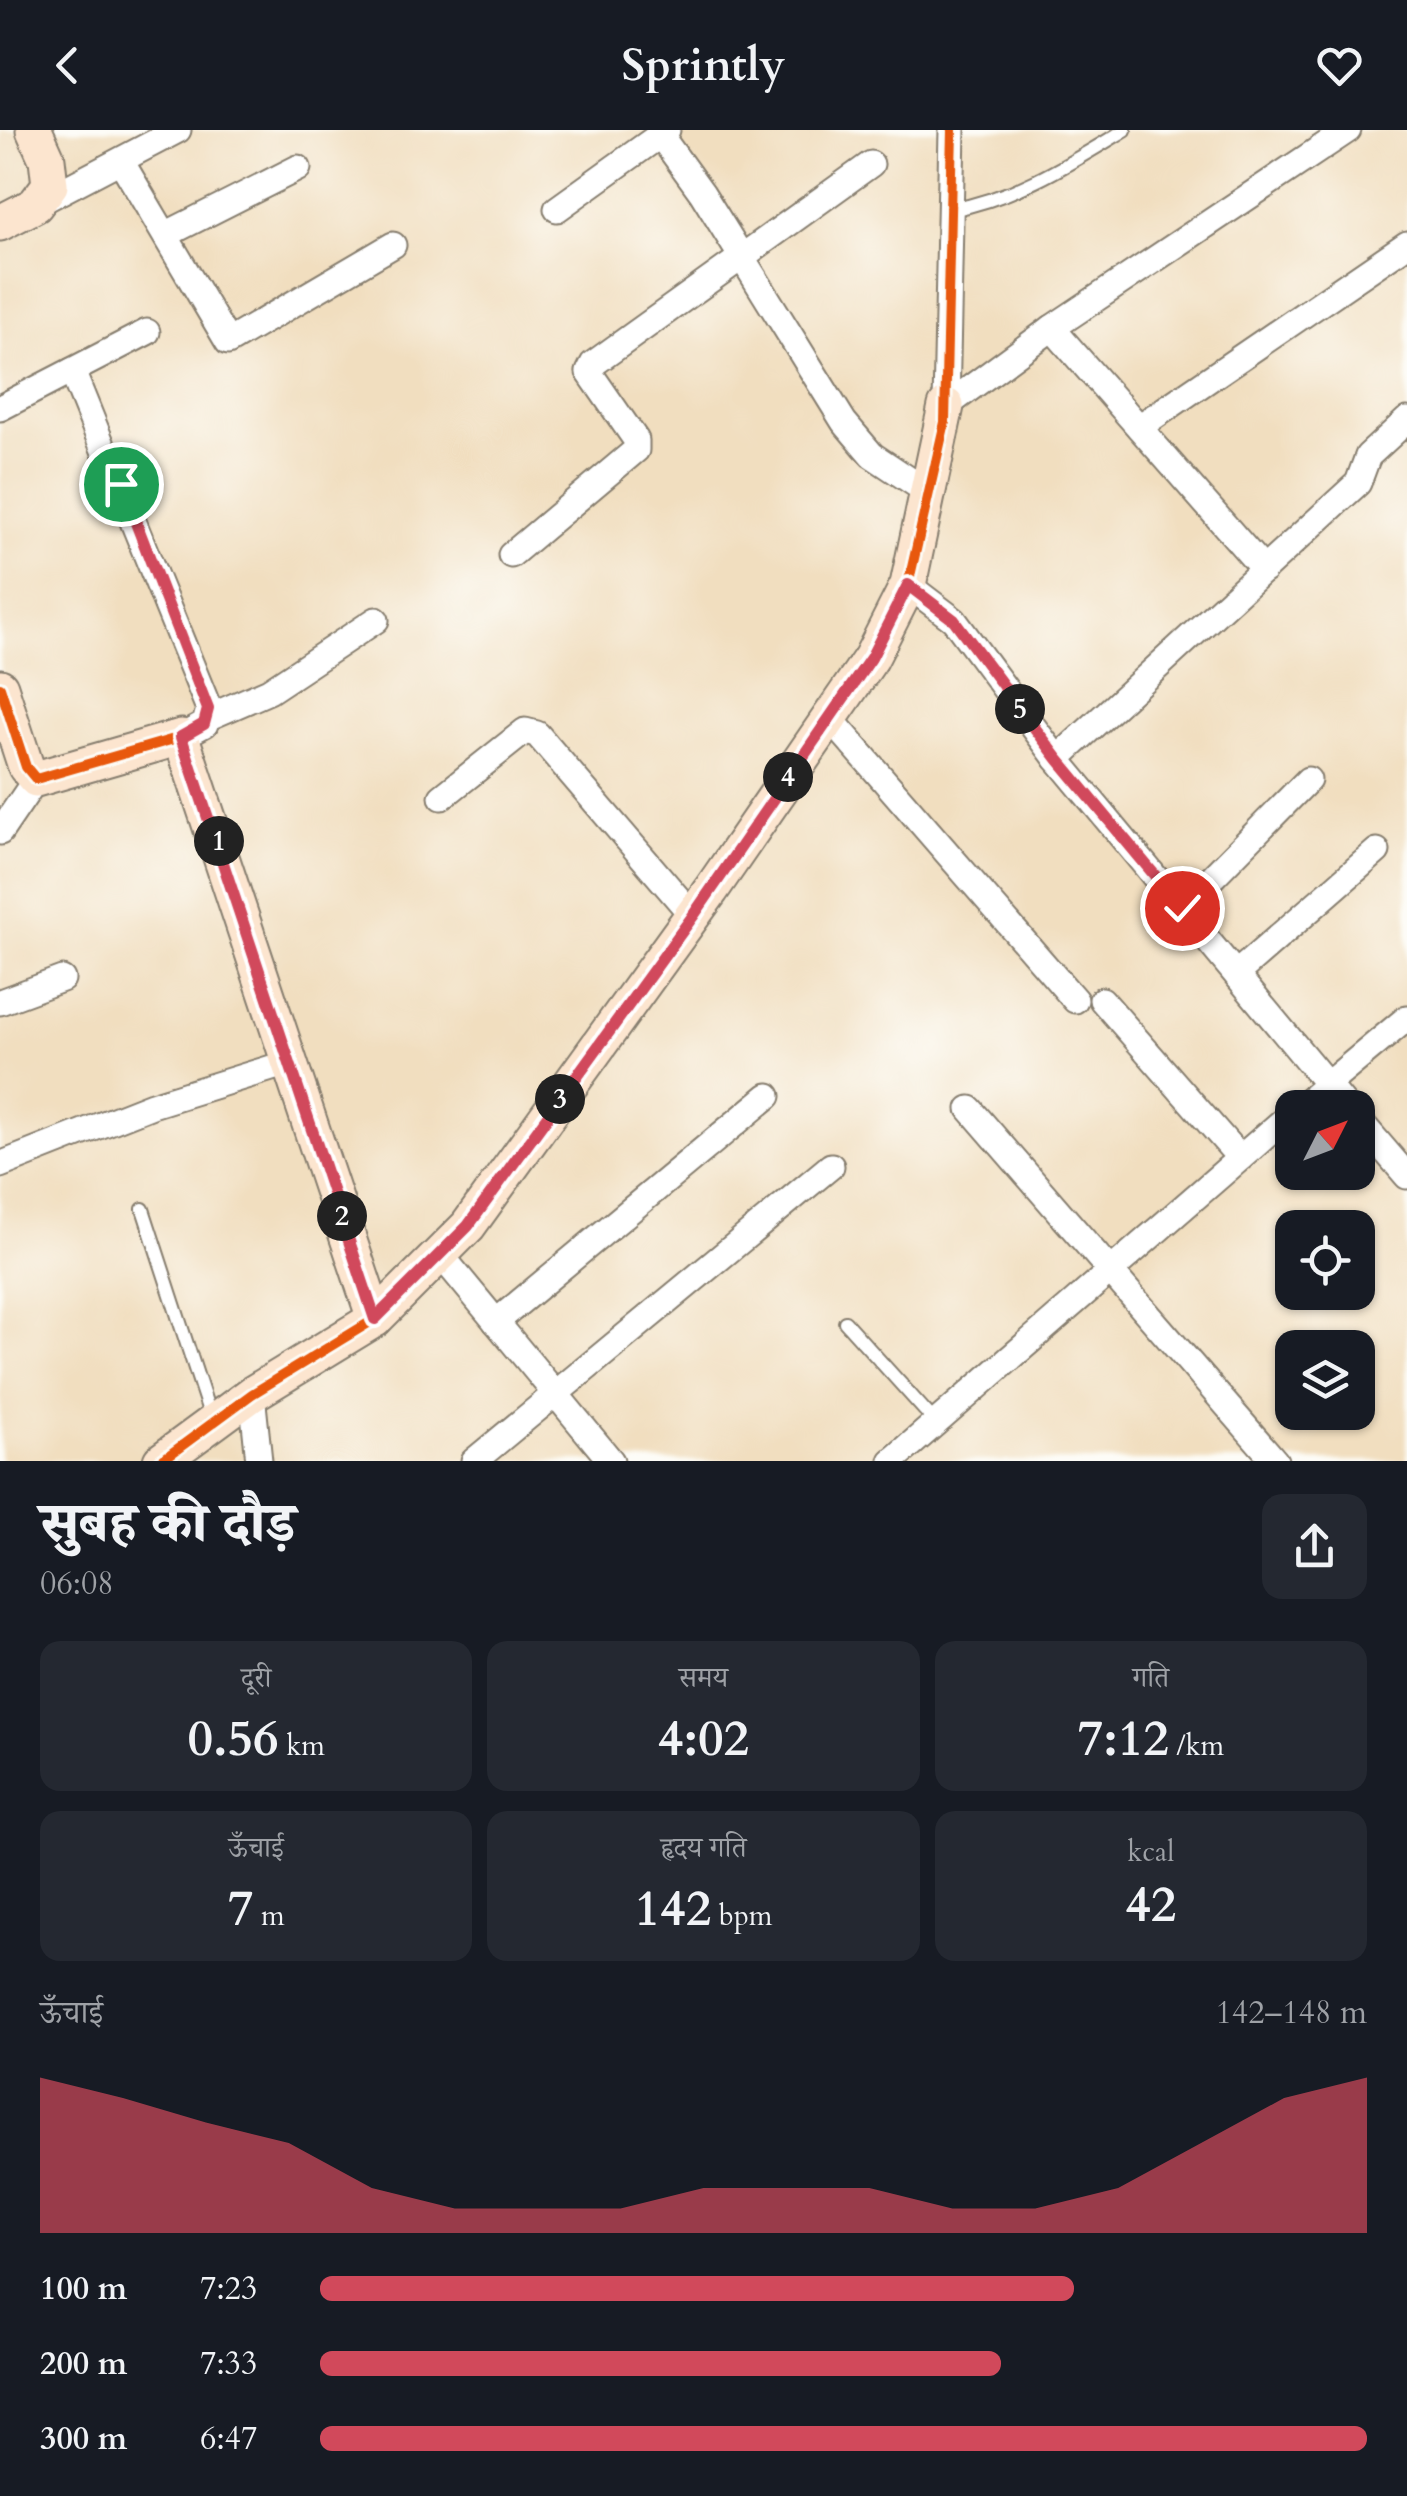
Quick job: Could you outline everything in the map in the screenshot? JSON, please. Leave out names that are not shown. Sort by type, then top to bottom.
[{"type":"street","points":[[34,130],[51,174],[50,185],[34,205]]},
{"type":"street","points":[[0,223],[178,130]]},
{"type":"street","points":[[161,1461],[252,1394],[375,1319],[468,1226],[693,916],[871,658],[908,585],[946,406],[952,130]]},
{"type":"street","points":[[946,406],[1052,328],[1348,130]]},
{"type":"street","points":[[557,209],[664,132],[852,433],[872,454],[929,493]]},
{"type":"street","points":[[121,161],[228,342],[393,245]]},
{"type":"street","points":[[511,556],[636,450],[636,440],[589,372],[593,364],[871,164]]},
{"type":"street","points":[[167,234],[298,168]]},
{"type":"street","points":[[1139,427],[1407,244]]},
{"type":"street","points":[[1052,328],[1264,570]]},
{"type":"street","points":[[0,408],[147,332]]},
{"type":"street","points":[[72,370],[128,501],[291,1062],[375,1319]]},
{"type":"street","points":[[1058,759],[1358,483],[1368,456],[1407,420]]},
{"type":"street","points":[[908,585],[954,620],[1058,759],[1331,1090]]},
{"type":"street","points":[[0,832],[36,778],[195,727],[269,691],[376,620]]},
{"type":"street","points":[[0,687],[6,724],[26,768],[36,778]]},
{"type":"street","points":[[830,717],[1075,1000]]},
{"type":"street","points":[[442,797],[524,731],[537,734],[693,916]]},
{"type":"street","points":[[1182,908],[1308,780]]},
{"type":"street","points":[[1236,974],[1377,851]]},
{"type":"street","points":[[0,1002],[62,979]]},
{"type":"street","points":[[1102,1000],[1240,1158]]},
{"type":"street","points":[[1319,1090],[1407,1018]]},
{"type":"street","points":[[0,1165],[152,1105],[291,1062]]},
{"type":"street","points":[[496,1322],[768,1096]]},
{"type":"street","points":[[970,1109],[1275,1461]]},
{"type":"street","points":[[892,1461],[1275,1128]]},
{"type":"street","points":[[1375,1139],[1407,1176]]},
{"type":"street","points":[[474,1461],[831,1166]]},
{"type":"street","points":[[440,1254],[612,1461]]},
{"type":"street","points":[[252,1394],[259,1461]]},
{"type":"lane","points":[[950,210],[985,203],[1050,176],[1126,130]]},
{"type":"lane","points":[[144,1209],[213,1423]]},
{"type":"lane","points":[[845,1322],[936,1423]]},
{"type":"cycle path","points":[[161,1461],[252,1394],[375,1319],[468,1226],[711,890],[871,658],[908,585],[945,422],[952,130]]},
{"type":"cycle path","points":[[0,687],[26,767],[36,779],[181,737],[375,1319]]},
{"type":"route","points":[[121,484],[208,709],[204,724],[181,737],[375,1319],[468,1226],[693,916],[871,658],[908,585],[954,620],[1058,759],[1182,908]]}]
